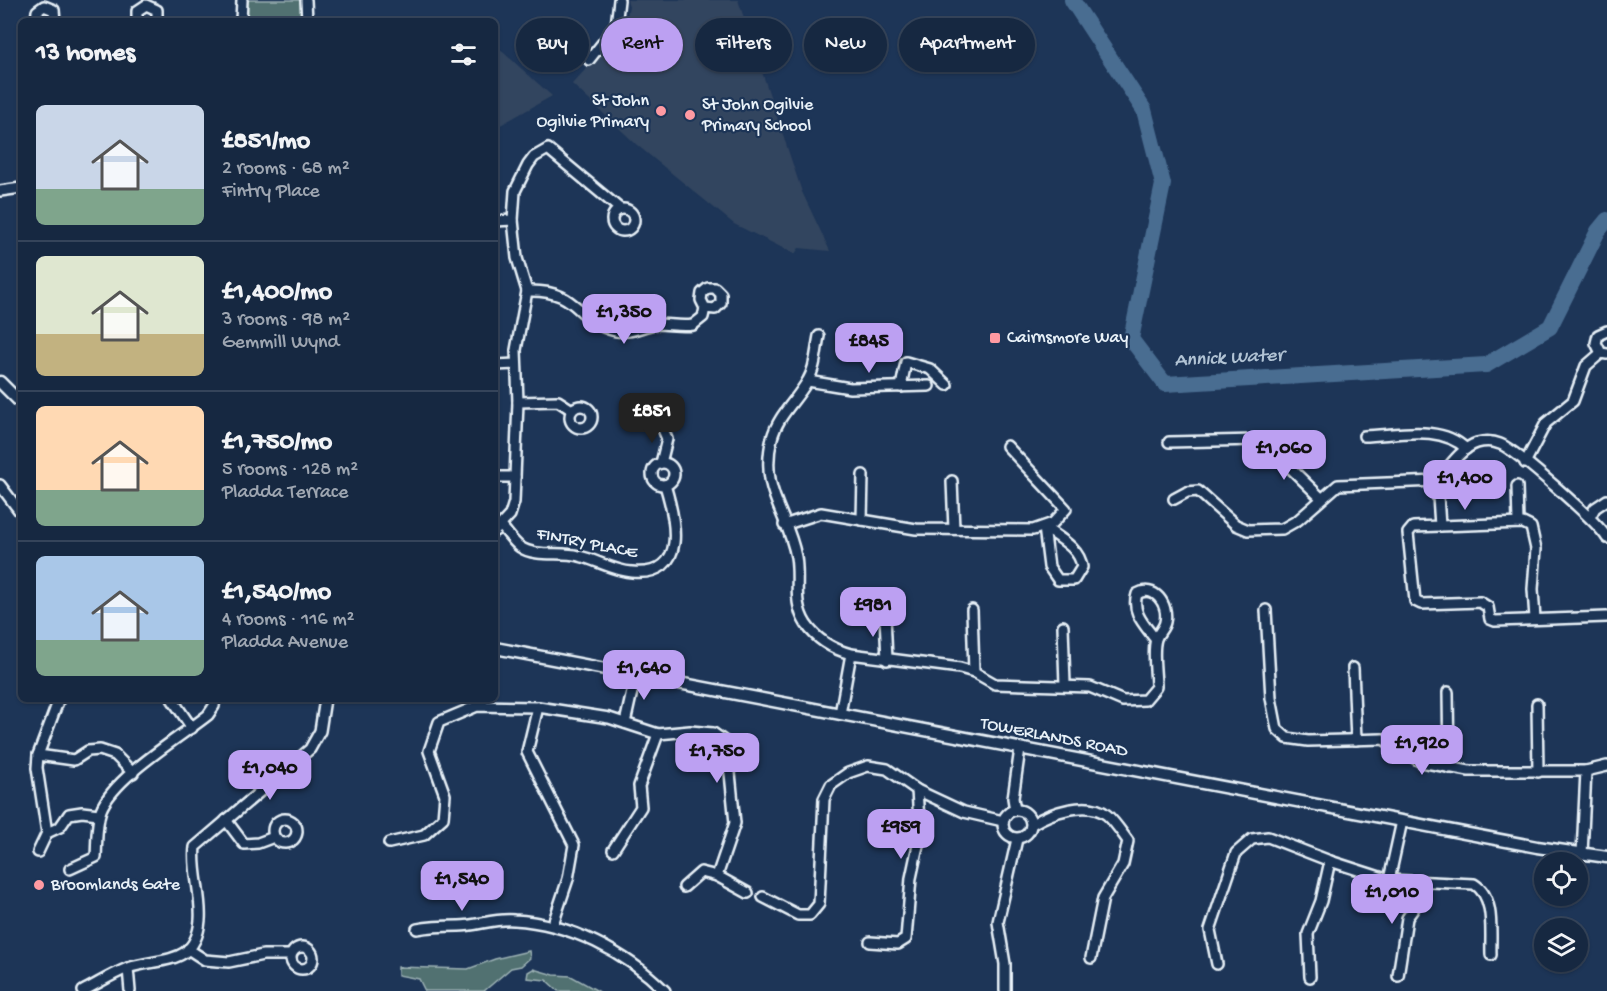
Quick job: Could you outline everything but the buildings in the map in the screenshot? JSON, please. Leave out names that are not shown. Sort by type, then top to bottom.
[{"type":"street","points":[[241,18],[242,0]]},
{"type":"street","points":[[306,0],[307,18]]},
{"type":"street","points":[[589,60],[616,27],[620,0]]},
{"type":"street","points":[[137,18],[137,11],[146,2],[157,10],[158,18]]},
{"type":"street","points":[[36,18],[37,11],[44,3],[54,10],[55,18]]},
{"type":"street","points":[[498,529],[510,515],[514,502],[518,402],[516,364],[527,291],[517,258],[513,220],[515,191],[534,157],[548,149],[620,209]]},
{"type":"street","points":[[0,191],[18,188]]},
{"type":"street","points":[[498,220],[513,220]]},
{"type":"street","points":[[527,291],[556,293],[571,300],[586,317],[617,332],[657,324],[693,325],[703,317],[705,308]]},
{"type":"street","points":[[1525,462],[1545,423],[1573,401],[1586,366],[1604,354],[1596,346],[1596,339],[1607,331]]},
{"type":"street","points":[[819,336],[813,370],[808,381],[777,424],[772,437],[768,463],[771,486],[795,554],[795,590],[802,617],[818,638],[833,648],[850,654],[975,672],[995,684],[1018,687],[1065,685],[1090,687],[1123,701],[1145,700],[1156,687],[1155,639],[1165,624],[1166,614],[1157,595],[1151,590],[1144,590],[1137,594],[1134,604],[1136,613],[1155,639]]},
{"type":"street","points":[[901,387],[906,362],[930,369],[947,385]]},
{"type":"street","points":[[498,365],[516,364]]},
{"type":"street","points":[[808,381],[850,388],[929,386]]},
{"type":"street","points":[[0,382],[18,400]]},
{"type":"street","points":[[518,402],[558,401],[572,410]]},
{"type":"street","name":"FINTRY PLACE","points":[[660,424],[667,439],[662,463],[654,468],[652,475],[658,484],[665,485],[673,480],[674,472],[669,465],[662,463]]},
{"type":"street","points":[[1364,436],[1443,434],[1456,439],[1466,449]]},
{"type":"street","points":[[1169,442],[1257,440],[1267,445],[1321,498]]},
{"type":"street","points":[[1174,499],[1187,492],[1198,491],[1236,525],[1248,530],[1282,529],[1298,520],[1338,485],[1437,481],[1466,449],[1477,443],[1490,441],[1502,444],[1525,462],[1590,517],[1607,538]]},
{"type":"street","points":[[784,525],[821,513],[916,529],[985,527],[1015,530],[1044,527],[1061,516],[1066,509],[1007,446]]},
{"type":"street","points":[[862,519],[863,475]]},
{"type":"street","points":[[498,477],[515,477]]},
{"type":"street","points":[[952,481],[954,529]]},
{"type":"street","points":[[1437,481],[1440,526]]},
{"type":"street","points":[[0,485],[18,509]]},
{"type":"street","name":"FINTRY PLACE","points":[[498,529],[520,546],[533,552],[579,556],[632,572],[647,571],[658,567],[666,560],[676,538],[676,525],[665,485]]},
{"type":"street","points":[[1517,486],[1523,524]]},
{"type":"street","points":[[1590,517],[1595,508],[1607,500]]},
{"type":"street","points":[[1535,619],[1533,589],[1536,549],[1531,527],[1523,524],[1413,527],[1408,533],[1414,601],[1422,604],[1480,602],[1488,607],[1490,620],[1535,619],[1607,617]]},
{"type":"street","points":[[1044,527],[1068,544],[1079,557],[1082,567],[1074,580],[1058,580],[1052,574],[1044,527]]},
{"type":"street","points":[[972,610],[975,672]]},
{"type":"street","points":[[1266,610],[1271,698],[1277,729],[1287,738],[1308,741],[1383,739],[1421,762],[1469,771],[1586,771],[1607,766]]},
{"type":"street","points":[[885,615],[887,660]]},
{"type":"street","points":[[1063,626],[1065,685]]},
{"type":"street","name":"TOWERLANDS ROAD","points":[[498,649],[1571,852]]},
{"type":"street","points":[[840,714],[850,654]]},
{"type":"street","points":[[1353,668],[1356,740]]},
{"type":"street","points":[[625,723],[636,674]]},
{"type":"street","points":[[1448,692],[1449,768]]},
{"type":"street","points":[[38,852],[47,833],[37,768],[38,755],[58,702]]},
{"type":"street","points":[[174,702],[192,728]]},
{"type":"street","points":[[70,869],[96,857],[99,814],[106,799],[133,773],[208,714],[215,702]]},
{"type":"street","points":[[83,991],[128,969],[178,958],[188,949],[197,936],[200,919],[195,847],[310,749],[320,730],[325,702]]},
{"type":"street","points":[[1537,704],[1538,772]]},
{"type":"street","points":[[389,843],[424,835],[443,818],[444,795],[429,751],[439,722],[477,706],[538,707],[578,712],[625,723],[658,734],[690,731],[713,733],[727,743],[735,823],[717,876]]},
{"type":"street","points":[[538,707],[527,752],[574,845],[568,879],[553,924]]},
{"type":"street","points":[[613,850],[641,807],[639,786],[658,734]]},
{"type":"street","points":[[1015,810],[1013,798],[1020,748]]},
{"type":"street","points":[[38,755],[74,760],[88,751],[100,750],[115,755],[133,773]]},
{"type":"street","points":[[763,897],[798,915],[810,915],[819,904],[824,799],[831,785],[848,772],[868,766],[887,769],[917,790],[964,812],[1003,821]]},
{"type":"street","points":[[1582,852],[1586,771]]},
{"type":"street","points":[[870,942],[898,944],[906,939],[911,878],[920,836],[917,790]]},
{"type":"street","points":[[1017,839],[1027,834],[1032,824],[1046,815],[1079,808],[1106,814],[1128,841],[1124,864],[1103,898],[1091,958]]},
{"type":"street","points":[[1017,839],[1005,833],[1003,821],[1006,814],[1015,810],[1026,813],[1032,824]]},
{"type":"street","points":[[47,833],[60,827],[69,814],[82,812],[99,814]]},
{"type":"street","points":[[226,820],[244,844],[258,843],[274,837]]},
{"type":"street","points":[[1389,880],[1402,821]]},
{"type":"street","points":[[1217,964],[1210,930],[1236,852],[1252,839],[1268,837],[1330,861],[1389,880],[1467,883],[1480,888],[1489,907],[1491,955]]},
{"type":"street","points":[[1005,991],[1005,964],[998,922],[1017,839]]},
{"type":"street","name":"TOWERLANDS ROAD","points":[[1588,854],[1607,856]]},
{"type":"street","points":[[1310,977],[1308,934],[1321,901],[1330,861]]},
{"type":"street","points":[[684,886],[701,872],[717,876],[748,893]]},
{"type":"street","points":[[1398,976],[1407,918],[1419,901],[1423,883]]},
{"type":"street","points":[[417,929],[440,924],[459,926],[511,919],[553,924],[646,972],[665,991]]},
{"type":"street","points":[[188,949],[205,960],[228,962],[263,955],[291,955]]},
{"type":"street","points":[[128,969],[130,991]]},
{"type":"shaded area","name":"St John Ogilvie Primary School","points":[[627,0],[738,0],[744,18],[695,18],[695,72],[762,72],[802,192],[830,251],[799,248],[795,254],[734,224],[637,145],[572,84],[583,72],[589,72],[589,66],[601,53],[601,72],[683,72],[683,18],[627,18],[629,6]]},
{"type":"shaded area","points":[[498,48],[516,64],[516,72],[525,72],[552,96],[498,126]]},
{"type":"green space","points":[[248,0],[300,0],[303,18],[246,18]]},
{"type":"green space","points":[[529,951],[530,958],[521,966],[511,968],[484,991],[425,991],[419,979],[398,975],[398,967],[468,969],[495,959]]},
{"type":"green space","points":[[533,969],[554,975],[571,976],[598,991],[558,991],[546,980],[527,978],[528,972]]},
{"type":"waterway","name":"Annick Water","points":[[1072,0],[1144,110],[1163,184],[1131,339],[1165,384],[1486,365],[1550,327],[1598,231],[1607,220]]},
{"type":"place","name":"St John Ogilvie Primary","points":[[661,111]]},
{"type":"place","name":"St John Ogilvie Primary School","points":[[690,115]]},
{"type":"place","name":"Cairnsmore Way","points":[[995,338]]},
{"type":"place","name":"Broomlands Gate","points":[[39,885]]}]
